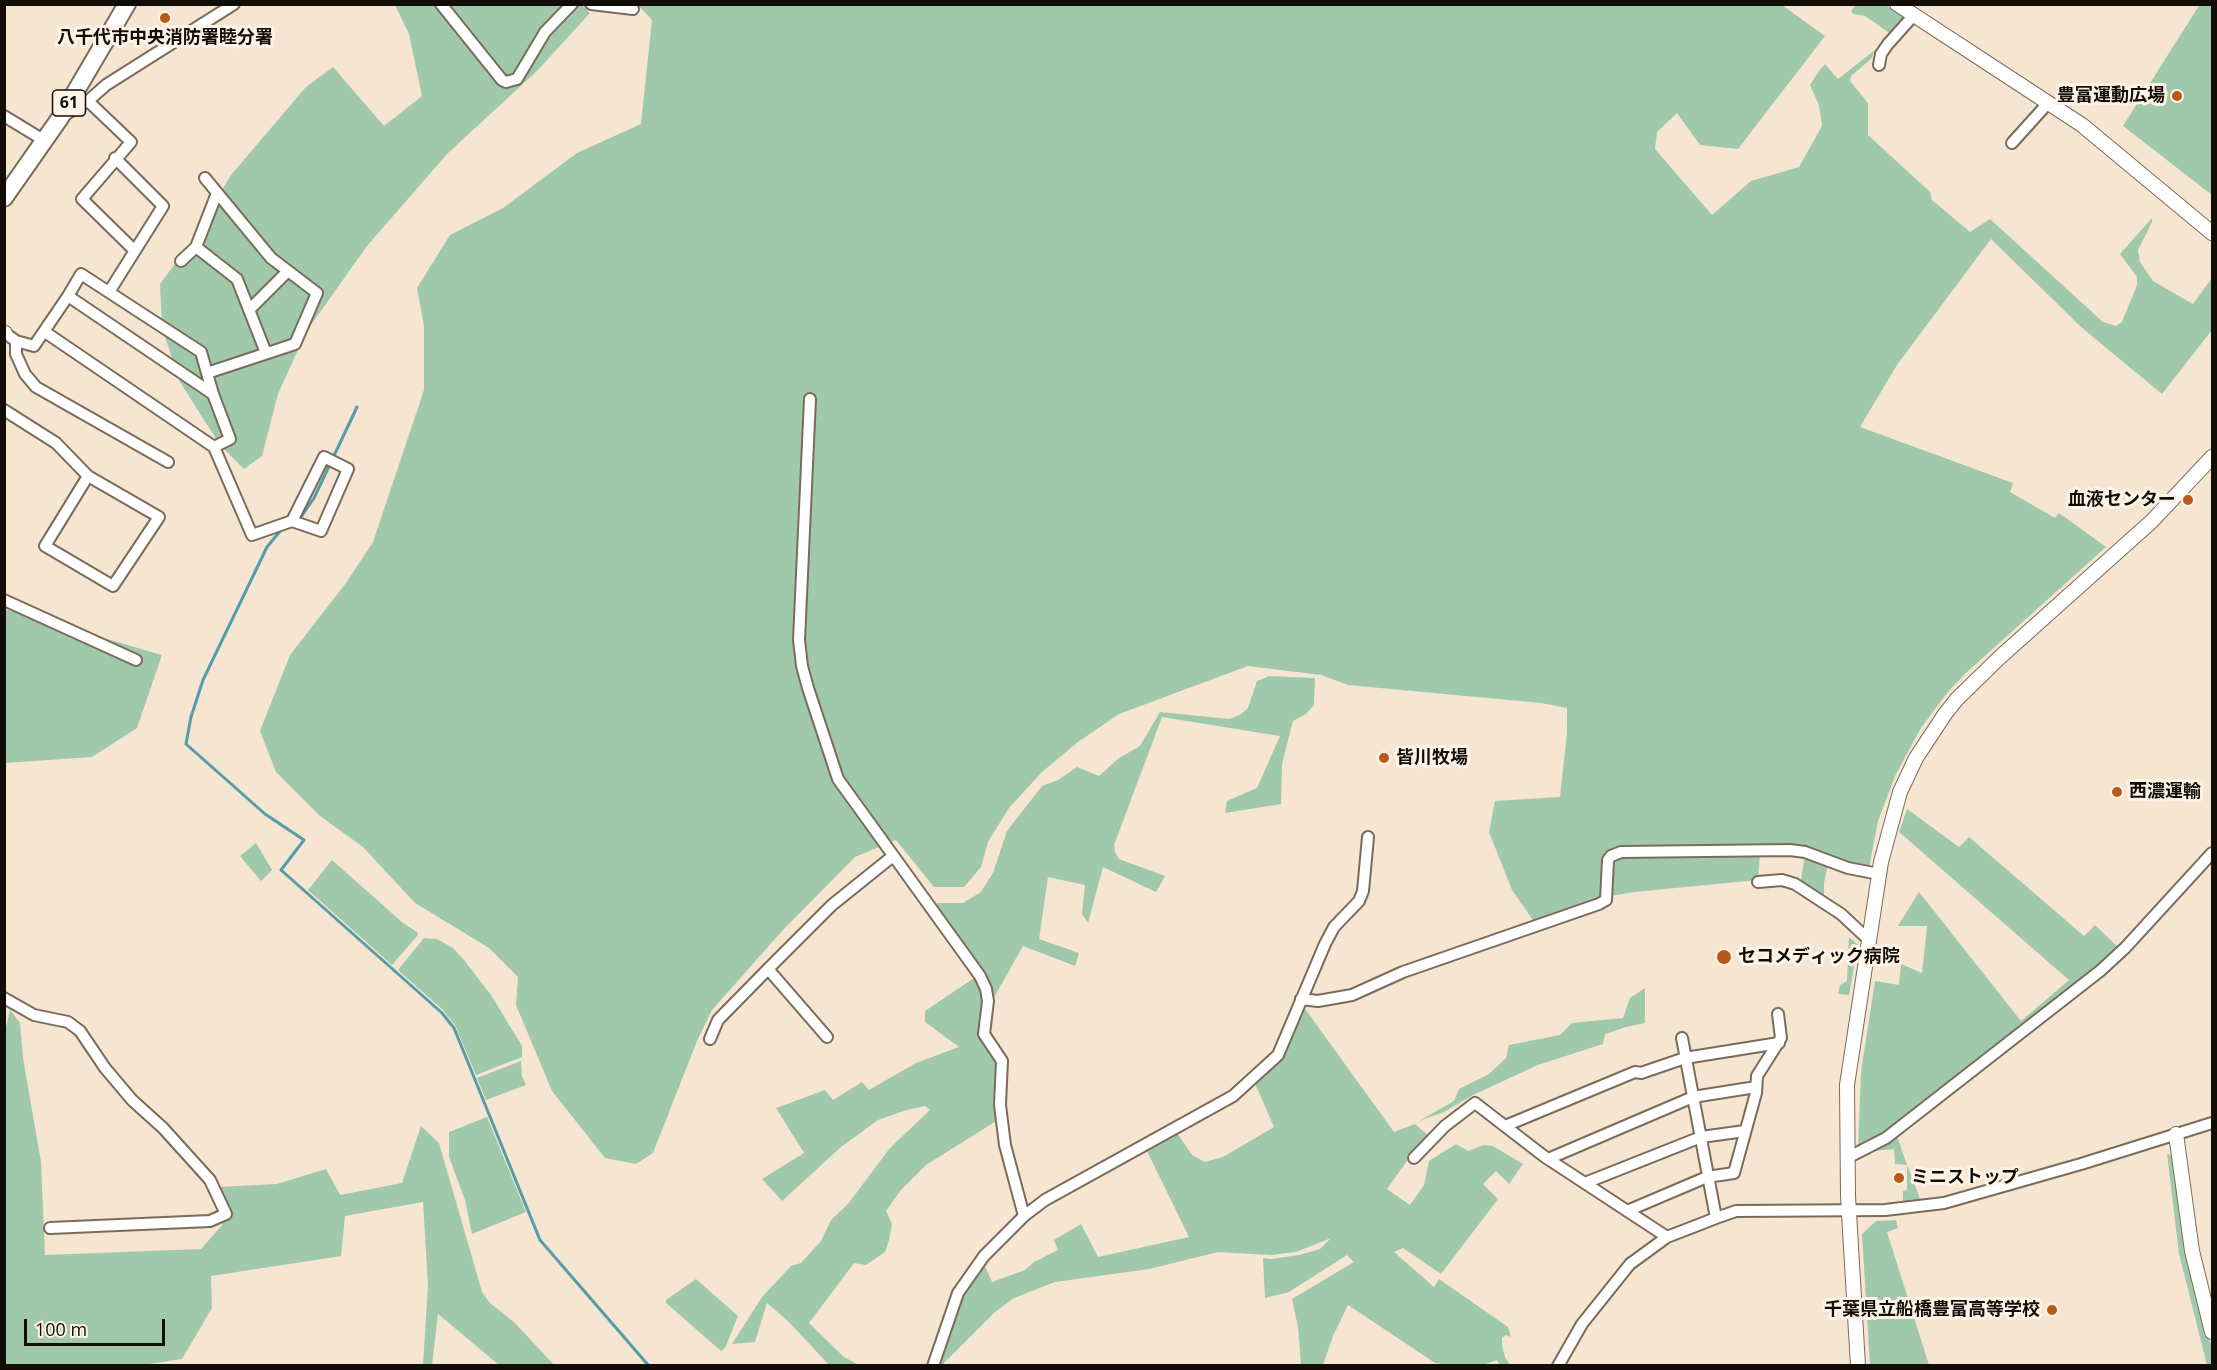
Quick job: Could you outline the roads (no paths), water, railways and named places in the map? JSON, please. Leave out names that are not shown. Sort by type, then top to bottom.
[{"type":"main road","name":"61","points":[[4,198],[60,118],[122,6]]},
{"type":"street","points":[[60,118],[88,101],[106,85],[234,4]]},
{"type":"street","points":[[441,4],[506,82],[518,79],[545,32],[572,4]]},
{"type":"street","points":[[591,4],[633,9]]},
{"type":"street","points":[[1897,4],[2082,125],[2212,233]]},
{"type":"street","points":[[1879,65],[1881,54],[1887,44],[1914,15]]},
{"type":"street","points":[[88,101],[131,142],[82,199],[134,250]]},
{"type":"street","points":[[2012,143],[2049,102]]},
{"type":"street","points":[[4,116],[45,141]]},
{"type":"street","points":[[109,292],[163,206],[115,158]]},
{"type":"street","points":[[205,178],[272,258],[317,294],[295,344],[207,373]]},
{"type":"street","points":[[181,261],[196,247],[217,193]]},
{"type":"street","points":[[196,247],[237,279],[266,353]]},
{"type":"street","points":[[249,310],[288,271]]},
{"type":"street","points":[[8,336],[34,346],[81,274],[201,352],[213,394],[230,439],[214,447]]},
{"type":"street","points":[[68,296],[213,394]]},
{"type":"street","points":[[45,332],[214,447],[252,535],[292,521],[321,531],[348,470],[324,456],[292,521]]},
{"type":"street","points":[[8,336],[25,374],[36,387],[168,462]]},
{"type":"street","points":[[810,399],[800,640],[802,666],[838,779],[980,976],[986,989],[988,1001],[984,1034],[1002,1061],[1000,1105],[1005,1145],[1024,1216]]},
{"type":"street","points":[[4,410],[56,443],[88,476],[159,517],[113,586],[45,546],[88,476]]},
{"type":"street","points":[[1858,1365],[1849,1211],[1847,1085],[1879,874],[1900,792],[1916,758],[1945,714],[1999,658],[2152,521],[2212,457]]},
{"type":"street","points":[[4,600],[136,660]]},
{"type":"street","points":[[933,1365],[958,1293],[984,1256],[1024,1216],[1045,1200],[1233,1096],[1278,1055],[1334,927],[1359,901],[1363,891],[1368,837]]},
{"type":"street","points":[[1301,999],[1318,1001],[1352,995],[1403,972],[1599,904],[1606,900],[1608,860],[1611,856],[1621,852],[1790,850],[1804,852],[1848,868],[1879,874]]},
{"type":"street","points":[[1847,1158],[1886,1138],[2100,971],[2125,948],[2212,853]]},
{"type":"street","points":[[710,1039],[718,1020],[832,905],[893,856]]},
{"type":"street","points":[[1758,882],[1782,880],[1796,884],[1841,915],[1870,941]]},
{"type":"street","points":[[768,969],[827,1037]]},
{"type":"street","points":[[4,998],[34,1015],[68,1022],[80,1031],[105,1068],[125,1092],[163,1128],[210,1180],[226,1214],[210,1221],[50,1228]]},
{"type":"street","points":[[1627,1211],[1707,1177],[1734,1173],[1756,1087],[1756,1076],[1781,1038],[1778,1014]]},
{"type":"street","points":[[1682,1038],[1716,1218]]},
{"type":"street","points":[[1505,1126],[1635,1072],[1641,1073],[1685,1058],[1779,1043]]},
{"type":"street","points":[[1548,1159],[1693,1097],[1756,1087]]},
{"type":"street","points":[[1414,1158],[1445,1126],[1475,1103],[1548,1159],[1667,1237]]},
{"type":"street","points":[[1558,1365],[1582,1324],[1619,1276],[1639,1256],[1667,1237],[1716,1218],[1736,1211],[1906,1209],[1944,1203],[2081,1164],[2212,1123]]},
{"type":"street","points":[[1585,1183],[1701,1137],[1745,1131]]},
{"type":"street","points":[[2176,1134],[2192,1251],[2212,1332]]},
{"type":"waterway","points":[[299,520],[314,498],[357,407]]},
{"type":"waterway","points":[[281,530],[267,547],[203,680],[191,717],[186,744],[265,814],[304,840],[281,870],[442,1013],[454,1028],[540,1240],[649,1366]]},
{"type":"place","name":"八千代市中央消防署睦分署","points":[[165,18]]},
{"type":"place","name":"豊富運動広場","points":[[2177,96]]},
{"type":"place","name":"血液センター","points":[[2188,500]]},
{"type":"place","name":"皆川牧場","points":[[1384,758]]},
{"type":"place","name":"西濃運輸","points":[[2117,792]]},
{"type":"place","name":"セコメディック病院","points":[[1724,957]]},
{"type":"place","name":"ミニストップ","points":[[1899,1178]]},
{"type":"place","name":"千葉県立船橋豊富高等学校","points":[[2052,1310]]}]
